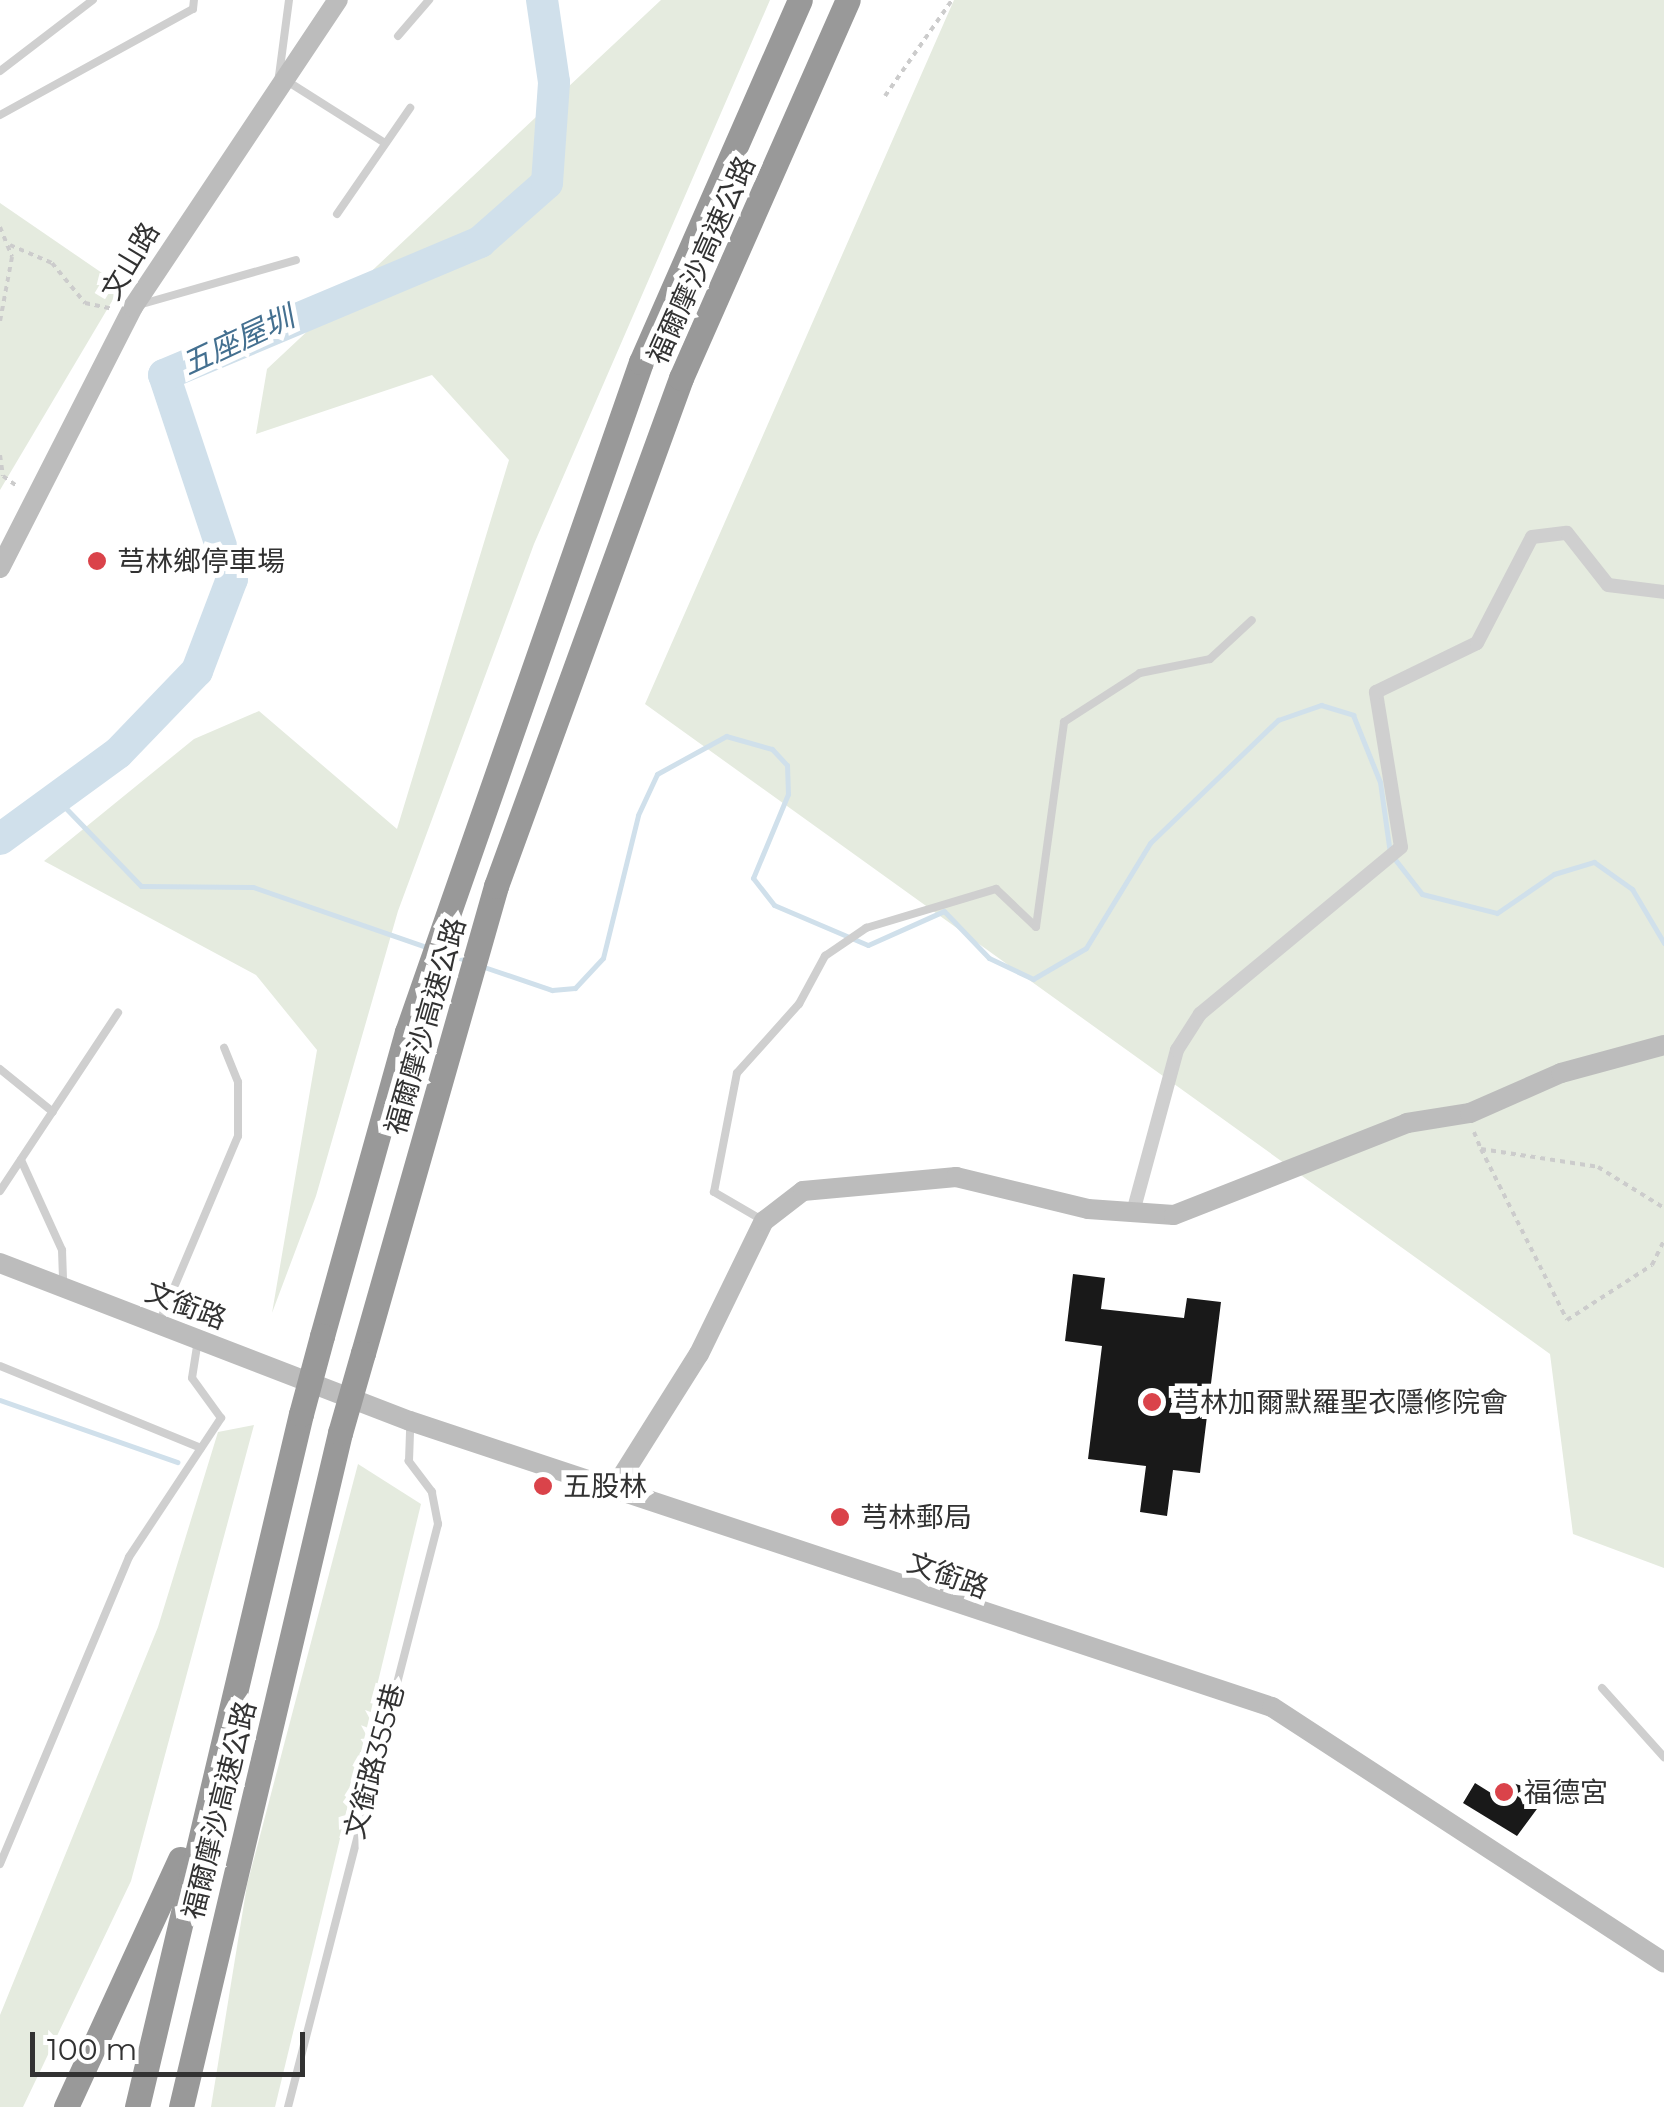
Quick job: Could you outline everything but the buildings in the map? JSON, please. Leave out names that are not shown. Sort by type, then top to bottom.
[{"type":"highway","name":"福爾摩沙高速公路","points":[[138,2107],[202,1809],[300,1414],[407,1032],[460,871],[641,362],[800,0]]},
{"type":"highway","name":"福爾摩沙高速公路","points":[[181,2107],[340,1433],[496,886],[682,378],[848,0]]},
{"type":"highway","points":[[66,2107],[202,1809]]},
{"type":"highway","points":[[199,2107],[233,1876]]},
{"type":"street","name":"文山路","points":[[0,568],[39,502],[132,306],[278,76],[338,0]]},
{"type":"street","points":[[1133,1212],[1178,1050],[1200,1014],[1401,847],[1376,692],[1477,643],[1532,538],[1567,533],[1608,585],[1664,592]]},
{"type":"street","points":[[617,1484],[698,1354],[764,1221],[804,1190],[956,1177],[1133,1212],[1174,1215],[1407,1123],[1470,1113],[1561,1073],[1664,1046]]},
{"type":"street","name":"文銜路","points":[[0,1263],[410,1422],[617,1484],[1033,1634],[1272,1708],[1664,1962]]},
{"type":"lane","points":[[0,70],[92,0]]},
{"type":"lane","points":[[0,115],[194,8],[194,0]]},
{"type":"lane","points":[[289,0],[278,76],[385,143]]},
{"type":"lane","points":[[398,36],[429,0]]},
{"type":"lane","points":[[337,214],[410,108]]},
{"type":"lane","points":[[132,306],[296,260]]},
{"type":"lane","points":[[764,1221],[714,1192],[737,1073],[799,1004],[825,956],[866,928],[996,889],[1036,927],[1064,722],[1140,673],[1210,660],[1252,620]]},
{"type":"lane","points":[[0,1192],[118,1013]]},
{"type":"lane","points":[[159,1323],[238,1136],[238,1082],[224,1048]]},
{"type":"lane","points":[[0,1069],[53,1112]]},
{"type":"lane","points":[[20,1160],[62,1250],[63,1286]]},
{"type":"lane","points":[[0,1864],[92,1632],[221,1418],[192,1378],[198,1338]]},
{"type":"lane","points":[[0,1366],[201,1448]]},
{"type":"lane","name":"文銜路355巷","points":[[288,2107],[438,1524],[432,1492],[410,1461],[410,1422]]},
{"type":"lane","points":[[1602,1688],[1664,1757]]},
{"type":"path","points":[[885,96],[952,0]]},
{"type":"path","points":[[0,227],[10,245],[0,321]]},
{"type":"path","points":[[10,245],[52,264],[85,303],[132,306]]},
{"type":"path","points":[[0,454],[4,476],[39,502]]},
{"type":"path","points":[[1470,1113],[1481,1149],[1567,1320],[1652,1266],[1664,1240]]},
{"type":"path","points":[[1481,1149],[1598,1167],[1664,1208]]},
{"type":"shaded area","points":[[661,0],[770,0],[534,544],[398,911],[316,1196],[272,1313],[317,1050],[256,975],[44,861],[194,739],[259,711],[397,829],[509,460],[432,375],[256,434],[267,369]]},
{"type":"shaded area","points":[[954,0],[1664,0],[1664,1568],[1573,1534],[1550,1354],[645,704]]},
{"type":"shaded area","points":[[0,203],[121,286],[0,490]]},
{"type":"shaded area","points":[[254,1425],[131,1881],[23,2107],[0,2107],[0,2015],[158,1627],[218,1432]]},
{"type":"shaded area","points":[[358,1464],[421,1504],[275,2107],[211,2107],[247,1885]]},
{"type":"waterway","name":"五座屋圳","points":[[0,839],[118,753],[197,671],[232,579],[164,375],[480,242],[547,183],[554,82],[542,0]]},
{"type":"waterway","points":[[484,967],[552,990],[575,988],[603,958],[638,815],[657,774],[726,736],[772,749],[787,765],[788,794],[753,878],[774,905],[868,945],[944,911],[989,958],[1033,979],[1086,948],[1150,843],[1278,720],[1321,705],[1353,715],[1380,782],[1390,853],[1422,894],[1497,913],[1554,874],[1594,862],[1632,889],[1664,943]]},
{"type":"waterway","points":[[56,798],[141,886],[253,887],[426,947]]},
{"type":"waterway","points":[[441,952],[469,961]]},
{"type":"waterway","points":[[0,1400],[177,1462]]},
{"type":"place","name":"芎林鄉停車場","points":[[97,561]]},
{"type":"place","name":"芎林加爾默羅聖衣隱修院會","points":[[1152,1402]]},
{"type":"place","name":"五股林","points":[[543,1486]]},
{"type":"place","name":"芎林郵局","points":[[840,1517]]},
{"type":"place","name":"福德宮","points":[[1504,1792]]}]
